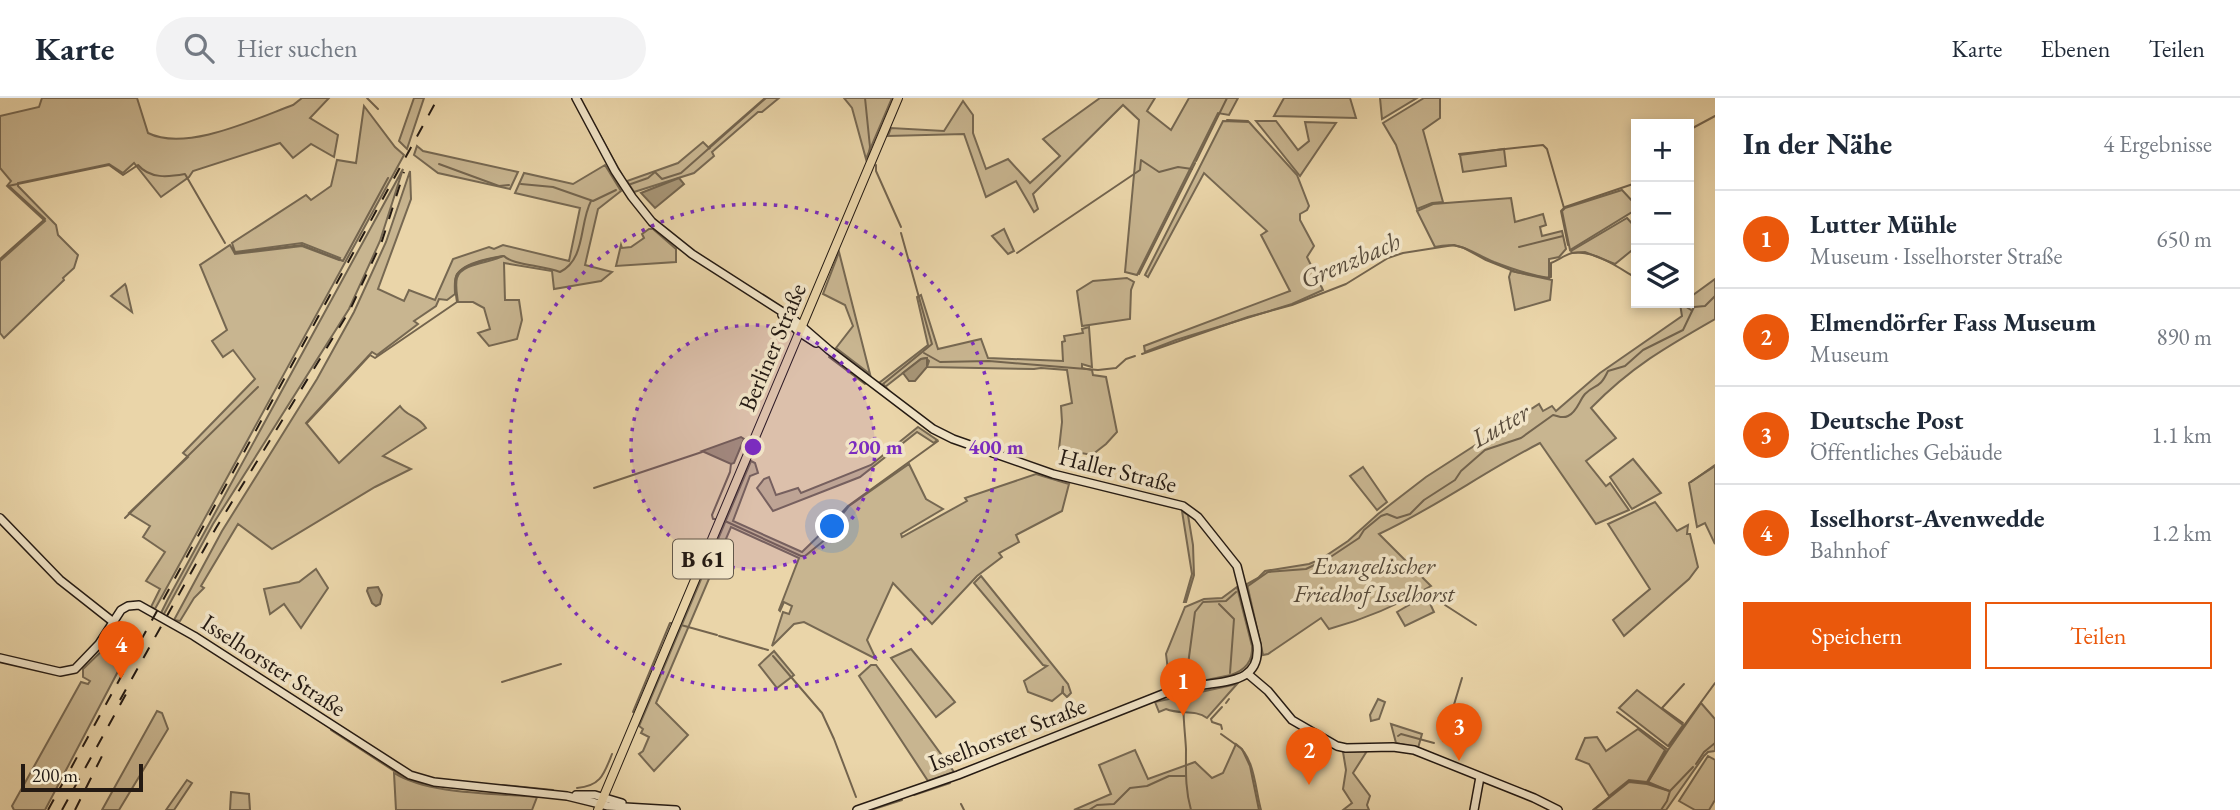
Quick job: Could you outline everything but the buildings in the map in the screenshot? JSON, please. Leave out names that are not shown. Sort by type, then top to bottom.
[{"type":"main road","name":"Berliner Straße","points":[[600,804],[898,98]]},
{"type":"street","name":"Haller Straße","points":[[576,98],[615,171],[652,222],[692,254],[764,299],[800,329],[943,435],[1053,474],[1172,503],[1190,510],[1237,566],[1258,654],[1248,674]]},
{"type":"street","points":[[0,518],[60,580],[112,622],[94,649],[78,667],[68,672],[60,673],[0,660]]},
{"type":"street","name":"Isselhorster Straße","points":[[112,622],[128,606],[139,606],[148,610],[194,636],[410,775],[434,782],[567,796],[586,795],[600,804],[676,810]]},
{"type":"street","name":"Isselhorster Straße","points":[[857,810],[958,775],[1171,692],[1248,674]]},
{"type":"street","points":[[1248,674],[1268,691],[1292,720],[1336,746],[1405,748],[1480,776],[1558,810]]},
{"type":"street","points":[[1474,810],[1480,776]]},
{"type":"green space","points":[[42,98],[137,98],[148,133],[181,139],[240,125],[293,105],[302,98],[329,98],[310,118],[338,135],[334,157],[311,144],[293,158],[280,143],[193,171],[189,177],[161,197],[134,163],[123,173],[109,164],[18,183],[56,225],[58,235],[78,255],[74,268],[64,280],[4,338],[0,333],[0,261],[45,221],[7,186],[11,181],[0,168],[0,116],[39,107]]},
{"type":"green space","points":[[414,98],[424,98],[407,149],[399,141]]},
{"type":"green space","points":[[765,98],[779,98],[762,112],[758,112],[712,152],[714,156],[694,173],[634,192],[627,181],[678,163],[703,142],[710,149],[709,147]]},
{"type":"green space","points":[[844,98],[892,98],[866,159],[852,108]]},
{"type":"green space","points":[[1100,98],[1155,98],[1147,111],[1171,130],[1189,98],[1238,98],[1229,115],[1218,113],[1137,275],[1125,272],[1139,120],[1123,105],[1033,194],[1038,209],[1034,212],[1016,181],[986,197],[964,134],[888,136],[891,128],[944,131],[963,101],[973,115],[973,133],[986,169],[1008,159],[1030,183],[1060,156],[1043,139]]},
{"type":"green space","points":[[1284,98],[1350,98],[1356,118],[1274,116]]},
{"type":"green space","points":[[1380,98],[1417,98],[1382,119]]},
{"type":"green space","points":[[1424,98],[1440,98],[1440,118],[1423,130],[1443,202],[1417,209],[1396,145],[1383,123]]},
{"type":"green space","points":[[364,106],[404,155],[155,609],[151,607],[160,589],[146,581],[165,552],[143,537],[150,526],[129,513],[188,457],[183,453],[255,379],[233,350],[223,357],[212,341],[227,330],[200,265],[230,245],[235,254],[302,246],[339,260],[340,258],[302,243],[235,252],[232,243],[306,195],[311,200],[331,186],[337,160],[356,163]]},
{"type":"green space","points":[[1223,121],[1249,122],[1297,175],[1309,206],[1300,214],[1300,220],[1314,246],[1307,257],[1323,290],[1292,304],[1145,352],[1144,346],[1290,291],[1261,235],[1267,231],[1204,173],[1148,277],[1145,275]]},
{"type":"green space","points":[[1256,121],[1276,121],[1298,150],[1309,141],[1305,122],[1336,123],[1300,176]]},
{"type":"green space","points":[[417,146],[423,151],[518,172],[510,189],[438,173],[414,155]]},
{"type":"green space","points":[[1504,149],[1506,166],[1463,172],[1460,155]]},
{"type":"green space","points":[[605,165],[621,191],[598,209],[585,265],[612,272],[601,281],[554,289],[552,271],[504,263],[505,300],[519,300],[522,320],[517,339],[489,346],[478,333],[490,329],[484,308],[473,302],[458,302],[456,281],[464,269],[503,256],[463,268],[456,277],[455,294],[447,300],[439,299],[436,306],[414,321],[418,324],[377,355],[372,352],[306,423],[339,463],[400,406],[426,428],[383,456],[411,469],[375,487],[272,549],[238,524],[201,586],[204,588],[194,598],[180,621],[174,620],[222,531],[317,379],[354,312],[386,242],[410,171],[411,199],[378,289],[404,301],[409,290],[435,300],[453,259],[489,247],[494,249],[503,245],[569,261],[580,208],[515,193],[524,173],[573,184]]},
{"type":"green space","points":[[403,169],[380,241],[349,309],[213,524],[164,614],[161,613],[168,599]]},
{"type":"green space","points":[[1622,190],[1631,200],[1631,213],[1570,250],[1562,211]]},
{"type":"green space","points":[[1511,198],[1515,222],[1543,214],[1546,225],[1540,227],[1542,236],[1562,231],[1566,249],[1559,257],[1549,259],[1549,278],[1507,267],[1459,246],[1435,247],[1417,211],[1433,204]]},
{"type":"green space","points":[[1627,218],[1631,222],[1631,251],[1615,264],[1585,252],[1571,251]]},
{"type":"green space","points":[[653,229],[676,249],[676,262],[616,266],[621,245],[622,248],[631,247],[644,238],[642,234]]},
{"type":"green space","points":[[1004,229],[1014,251],[1008,254],[992,236]]},
{"type":"green space","points":[[839,252],[870,374],[836,348],[853,326],[845,305],[823,294]]},
{"type":"green space","points":[[1511,271],[1552,280],[1550,300],[1515,310],[1509,277]]},
{"type":"green space","points":[[1127,278],[1134,282],[1131,290],[1130,319],[1082,326],[1077,291],[1093,281]]},
{"type":"green space","name":"Evangelischer Friedhof Isselhorst","points":[[1715,279],[1715,319],[1650,359],[1620,381],[1591,408],[1616,438],[1586,461],[1606,486],[1610,483],[1629,510],[1596,524],[1540,443],[1379,534],[1431,586],[1382,611],[1343,625],[1329,629],[1321,618],[1263,655],[1247,584],[1265,571],[1309,564],[1321,559],[1348,541],[1426,477],[1539,404],[1543,411],[1552,406],[1556,411],[1600,373],[1682,316],[1681,308],[1694,308],[1694,294]]},
{"type":"green space","points":[[125,284],[126,286],[132,312],[111,296]]},
{"type":"green space","points":[[921,295],[938,349],[981,339],[988,358],[1063,361],[1064,336],[1083,333],[1082,329],[1089,327],[1092,367],[1082,364],[1082,368],[1092,370],[1093,375],[1106,377],[1117,432],[1092,455],[1059,449],[1061,406],[1072,403],[1067,370],[927,367],[929,361],[926,358],[885,387],[879,383],[928,345],[917,297]]},
{"type":"green space","points":[[918,427],[937,440],[934,443],[917,432],[860,477],[773,511],[757,488],[769,477],[776,495],[798,488],[801,493],[871,465]]},
{"type":"green space","points":[[1633,459],[1661,493],[1632,509],[1610,477]]},
{"type":"green space","points":[[751,461],[755,463],[758,473],[750,476],[733,521],[802,552],[837,521],[849,506],[909,464],[926,499],[943,509],[901,534],[902,537],[967,501],[965,498],[1036,474],[1069,484],[1062,511],[1016,535],[1019,542],[999,553],[1002,557],[977,576],[932,624],[893,583],[867,640],[876,659],[804,622],[794,624],[772,646],[783,612],[789,614],[792,606],[784,602],[779,610],[799,558],[731,527],[656,703],[688,735],[654,771],[639,754],[649,737],[641,733],[643,729],[639,726]]},
{"type":"green space","points":[[1715,466],[1715,544],[1705,523],[1697,527],[1689,483]]},
{"type":"green space","points":[[1363,467],[1387,502],[1377,510],[1350,476]]},
{"type":"green space","points":[[1655,502],[1677,531],[1688,525],[1687,534],[1690,534],[1698,567],[1689,579],[1624,636],[1613,620],[1650,589],[1608,524]]},
{"type":"green space","points":[[1182,511],[1188,515],[1193,545],[1194,575],[1186,602],[1192,574]]},
{"type":"green space","points":[[316,569],[328,588],[301,628],[284,604],[270,614],[264,589],[299,582]]},
{"type":"green space","points":[[981,576],[1068,684],[1071,693],[1067,697],[1063,693],[1063,686],[1062,693],[1052,701],[1028,692],[1024,681],[1047,666],[1043,665],[974,583]]},
{"type":"green space","points":[[1237,587],[1252,646],[1249,661],[1244,668],[1231,675],[1182,685],[1185,666],[1168,670],[1166,654],[1185,607],[1204,599],[1222,598]]},
{"type":"green space","points":[[1426,595],[1434,612],[1405,626],[1397,612]]},
{"type":"green space","points":[[115,627],[134,641],[45,810],[14,810],[12,806],[81,682],[88,684],[90,681],[83,677],[83,669],[105,648]]},
{"type":"green space","points":[[911,649],[955,702],[936,717],[891,658]]},
{"type":"green space","points":[[774,651],[794,675],[777,688],[759,665]]},
{"type":"green space","points":[[871,665],[876,665],[954,772],[928,781],[859,676]]},
{"type":"green space","points":[[1237,684],[1207,718],[1166,709],[1159,712],[1155,702]]},
{"type":"green space","points":[[1637,690],[1683,725],[1668,746],[1619,708]]},
{"type":"green space","points":[[1378,699],[1385,702],[1379,719],[1371,721],[1370,715]]},
{"type":"green space","points":[[1701,703],[1715,719],[1715,751],[1704,756],[1666,810],[1594,810],[1629,782],[1669,791],[1648,782]]},
{"type":"green space","points":[[157,711],[162,713],[168,729],[119,810],[102,810]]},
{"type":"green space","points":[[1391,724],[1422,734],[1418,748],[1396,743]]},
{"type":"green space","points":[[1638,729],[1665,750],[1647,782],[1629,780],[1609,796],[1589,764],[1576,759],[1585,738],[1597,737],[1606,751]]},
{"type":"green space","points":[[1236,744],[1251,765],[1261,810],[1074,810],[1111,794],[1099,765],[1135,750],[1148,779],[1195,762],[1212,778],[1223,773]]},
{"type":"green space","points":[[1367,751],[1353,773],[1370,796],[1367,805],[1369,810],[1343,810],[1352,803],[1343,789],[1346,770],[1343,752]]},
{"type":"green space","points":[[1708,756],[1715,760],[1715,800],[1709,810],[1695,810],[1679,801]]},
{"type":"green space","points":[[394,773],[408,780],[444,789],[537,797],[532,810],[396,810]]},
{"type":"green space","points":[[187,780],[192,783],[174,810],[166,810]]},
{"type":"green space","points":[[231,792],[249,794],[250,810],[230,810]]},
{"type":"shaded area","points":[[679,178],[684,184],[655,208],[641,193]]},
{"type":"shaded area","points":[[927,358],[927,367],[915,381],[909,381],[903,373],[921,359]]},
{"type":"shaded area","points":[[741,437],[744,439],[734,463],[702,451]]},
{"type":"shaded area","points":[[378,587],[382,595],[380,604],[376,606],[367,591],[368,588]]},
{"type":"waterway","points":[[367,98],[378,109]]},
{"type":"waterway","points":[[628,185],[648,178],[655,172],[662,179],[681,173],[766,98]]},
{"type":"waterway","points":[[865,98],[870,147],[868,159]]},
{"type":"waterway","points":[[1196,161],[1227,98]]},
{"type":"waterway","points":[[1694,127],[1715,116]]},
{"type":"waterway","points":[[1227,120],[1248,121]]},
{"type":"waterway","points":[[596,128],[622,175]]},
{"type":"waterway","points":[[1459,154],[1543,145],[1547,149],[1564,208]]},
{"type":"waterway","points":[[1017,253],[1140,170],[1141,160],[1159,172],[1178,167],[1192,169]]},
{"type":"waterway","points":[[1139,274],[1195,163]]},
{"type":"waterway","points":[[439,164],[499,186],[509,185]]},
{"type":"waterway","points":[[8,186],[109,165],[123,175],[138,165],[154,175],[185,174],[225,243]]},
{"type":"waterway","points":[[876,165],[876,171],[901,227]]},
{"type":"waterway","points":[[233,248],[235,253],[302,245],[343,261],[388,178]]},
{"type":"waterway","points":[[521,184],[553,187],[593,201],[616,190]]},
{"type":"waterway","points":[[1568,245],[1561,211],[1565,207],[1631,185]]},
{"type":"waterway","points":[[0,259],[45,219],[10,187]]},
{"type":"waterway","points":[[307,423],[370,355],[375,358],[457,302],[456,277],[461,270],[504,256],[560,272],[568,266],[578,250],[591,201]]},
{"type":"waterway","points":[[890,392],[883,384],[932,344],[901,233]]},
{"type":"waterway","points":[[1519,247],[1563,236]]},
{"type":"waterway","name":"Grenzbach","points":[[1142,354],[1248,317],[1292,305],[1346,284],[1388,258],[1403,253],[1454,245],[1516,272],[1546,278],[1551,277],[1551,263],[1569,254],[1580,253],[1606,260],[1631,275]]},
{"type":"waterway","name":"Lutter","points":[[1248,586],[1268,572],[1306,569],[1329,558],[1359,538],[1364,530],[1381,516],[1387,514],[1397,518],[1410,514],[1424,500],[1455,480],[1461,471],[1485,450],[1521,438],[1553,415],[1564,417],[1571,414],[1585,394],[1600,384],[1608,371],[1625,366],[1643,350],[1683,330],[1694,307],[1705,306],[1715,296]]},
{"type":"waterway","points":[[835,350],[854,364]]},
{"type":"waterway","name":"Grenzbach","points":[[924,353],[940,362],[989,361],[1098,370],[1116,368],[1126,359],[1135,356]]},
{"type":"waterway","points":[[829,357],[865,384]]},
{"type":"waterway","points":[[125,518],[258,387]]},
{"type":"waterway","points":[[725,521],[805,556],[832,534],[837,518],[848,506],[938,441]]},
{"type":"waterway","points":[[594,488],[702,452]]},
{"type":"waterway","points":[[715,519],[712,515],[731,464]]},
{"type":"waterway","points":[[1691,482],[1715,465]]},
{"type":"waterway","name":"Lutter","points":[[1185,687],[1195,612],[1203,602],[1226,601],[1236,592]]},
{"type":"waterway","points":[[1219,604],[1234,619],[1230,673]]},
{"type":"waterway","points":[[1445,605],[1476,625]]},
{"type":"waterway","points":[[633,712],[672,623]]},
{"type":"waterway","points":[[681,625],[717,635]]},
{"type":"waterway","points":[[719,636],[768,650]]},
{"type":"waterway","points":[[773,656],[822,713],[856,797]]},
{"type":"waterway","points":[[502,682],[561,664]]},
{"type":"waterway","points":[[1443,741],[1462,678]]},
{"type":"waterway","points":[[1669,746],[1715,683]]},
{"type":"waterway","points":[[1683,723],[1662,708],[1684,684]]},
{"type":"waterway","name":"Lutter","points":[[1184,693],[1186,780],[1191,810]]},
{"type":"waterway","points":[[1226,703],[1229,699]]},
{"type":"waterway","points":[[1222,707],[1211,719],[1221,725],[1222,729]]},
{"type":"waterway","points":[[1617,712],[1667,749]]},
{"type":"waterway","points":[[331,730],[405,778],[419,783],[521,795]]},
{"type":"waterway","points":[[1221,734],[1242,749],[1250,766],[1259,810]]},
{"type":"waterway","points":[[1398,736],[1401,734],[1434,743]]},
{"type":"waterway","points":[[1696,764],[1704,752],[1715,743]]},
{"type":"waterway","points":[[1648,782],[1666,751]]},
{"type":"waterway","points":[[577,788],[597,782],[612,754]]},
{"type":"waterway","points":[[1661,810],[1670,791],[1693,767]]},
{"type":"waterway","points":[[1089,810],[1097,805],[1114,804],[1130,788],[1147,786],[1169,776],[1185,776]]},
{"type":"waterway","points":[[1593,810],[1629,781],[1647,783],[1670,791]]},
{"type":"waterway","points":[[914,795],[950,783]]},
{"type":"waterway","points":[[502,785],[553,790]]},
{"type":"waterway","points":[[871,810],[902,800]]},
{"type":"waterway","points":[[961,804],[964,810]]},
{"type":"railway","points":[[48,810],[438,98]]},
{"type":"railway","points":[[120,700],[216,528],[350,310],[382,241],[404,172]]},
{"type":"railway","points":[[62,810],[126,694]]},
{"type":"railway","points":[[75,810],[105,750]]},
{"type":"place","name":"Isselhorst-Avenwedde","points":[[121,679]]},
{"type":"place","name":"Lutter Mühle","points":[[1183,716]]},
{"type":"place","name":"Deutsche Post","points":[[1459,761]]},
{"type":"place","name":"Elmendörfer Fass Museum","points":[[1309,785]]}]
